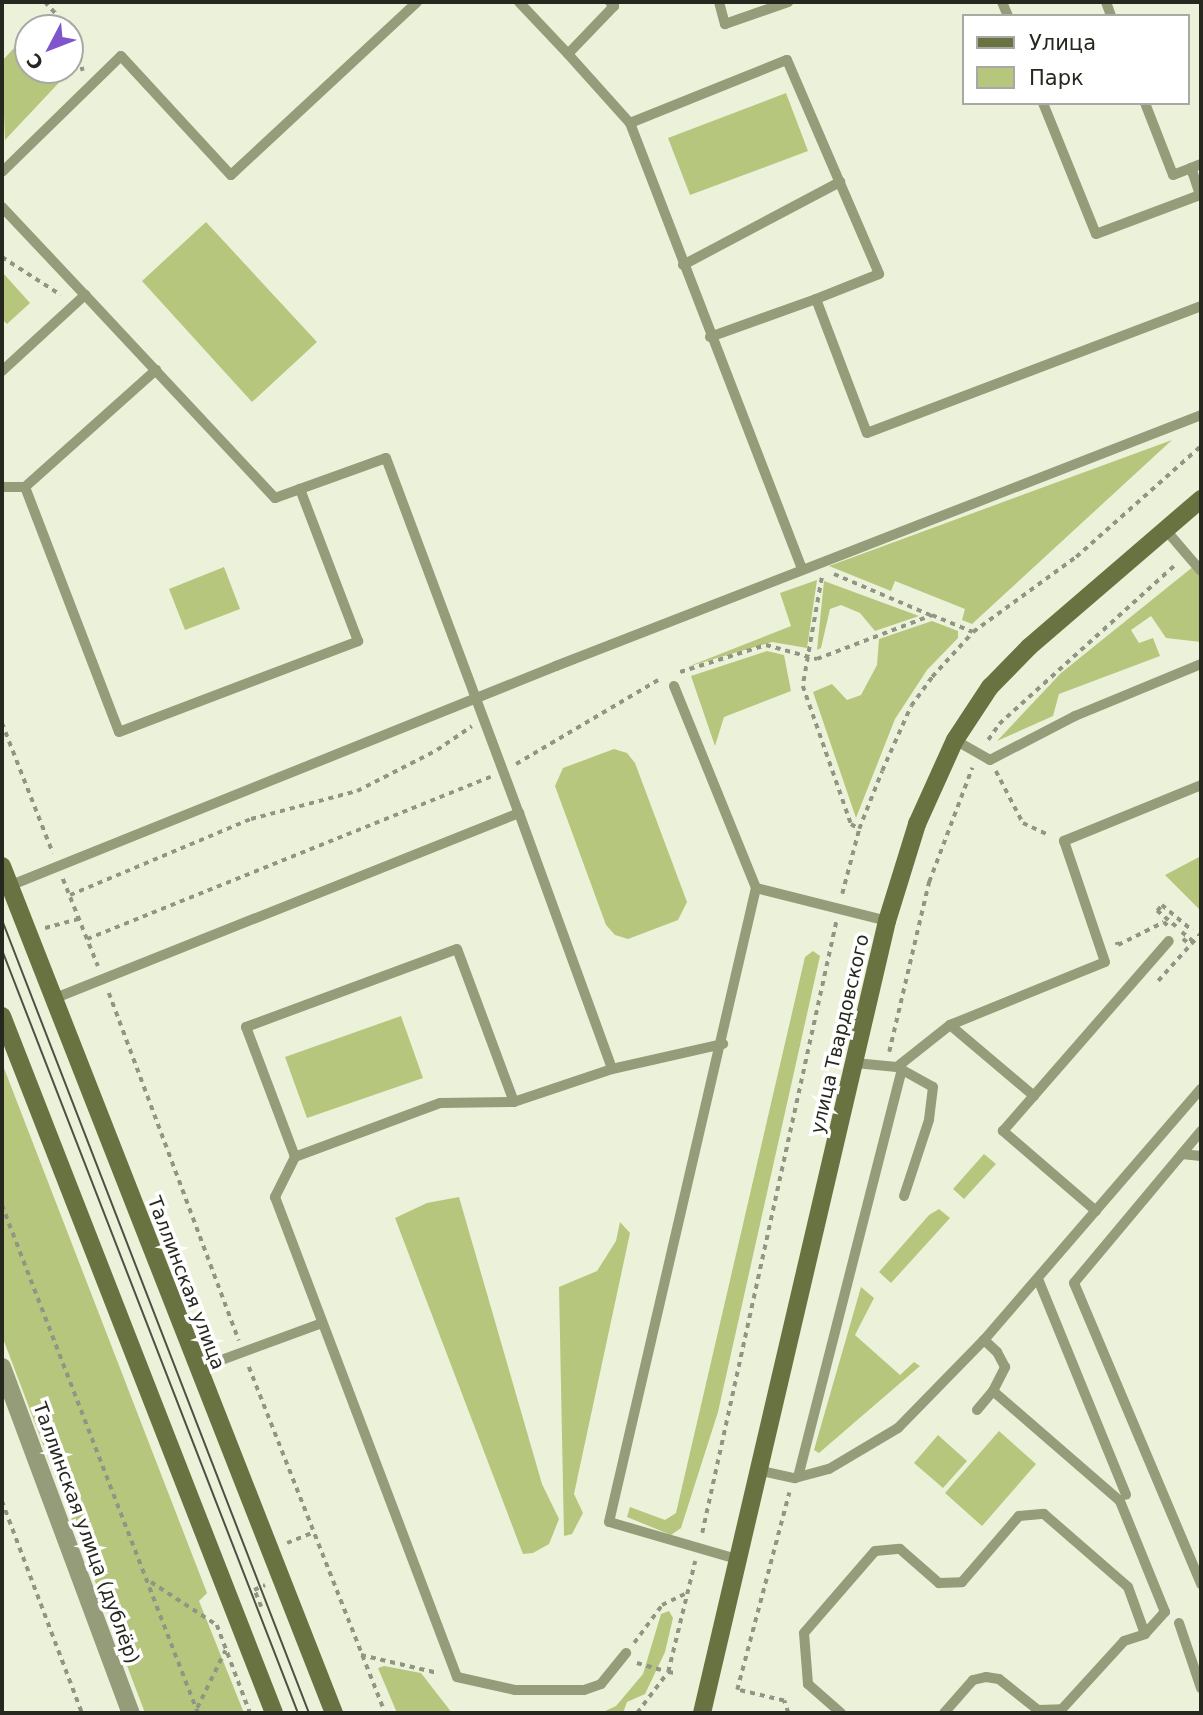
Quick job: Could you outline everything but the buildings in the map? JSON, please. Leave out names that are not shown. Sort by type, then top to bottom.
[{"type":"main road","name":"улица Твардовского","points":[[702,1713],[761,1471],[887,921],[912,837],[955,740],[978,701],[1019,656],[1201,499]]},
{"type":"main road","name":"Таллинская улица","points":[[2,866],[334,1713]]},
{"type":"main road","points":[[2,1016],[274,1713]]},
{"type":"main road","name":"улица Твардовского","points":[[695,1713],[708,1682]]},
{"type":"street","name":"Таллинская улица (дублёр)","points":[[2,1367],[131,1713]]},
{"type":"lane","points":[[2,172],[121,57],[231,175],[417,2]]},
{"type":"lane","points":[[519,2],[630,123],[710,337],[802,569]]},
{"type":"lane","points":[[719,2],[725,24],[788,2]]},
{"type":"lane","points":[[568,54],[615,3]]},
{"type":"lane","points":[[630,123],[787,60],[880,274],[710,337]]},
{"type":"lane","points":[[1044,105],[1096,234],[1200,195],[1196,167]]},
{"type":"lane","points":[[1146,105],[1173,175],[1196,167]]},
{"type":"lane","points":[[1196,167],[1201,196]]},
{"type":"lane","points":[[683,265],[840,182]]},
{"type":"lane","points":[[2,207],[275,498],[386,458],[612,1069]]},
{"type":"lane","points":[[2,370],[85,295]]},
{"type":"lane","points":[[816,299],[867,433],[1201,306]]},
{"type":"lane","points":[[2,487],[25,487],[156,370]]},
{"type":"lane","points":[[9,886],[475,698],[1201,415]]},
{"type":"lane","points":[[25,487],[119,732],[358,641],[300,489]]},
{"type":"lane","points":[[1165,530],[1201,570]]},
{"type":"lane","points":[[955,740],[990,760],[1075,716],[1201,664]]},
{"type":"lane","points":[[674,686],[756,888],[723,1044],[609,1522],[740,1560]]},
{"type":"lane","points":[[798,1477],[895,1067],[950,1025],[1105,962],[1064,841],[1201,785]]},
{"type":"lane","points":[[53,999],[519,813]]},
{"type":"lane","points":[[756,888],[887,921]]},
{"type":"lane","points":[[1096,1211],[1003,1131],[1169,941]]},
{"type":"lane","points":[[295,1157],[246,1027],[457,949],[514,1102]]},
{"type":"lane","points":[[950,1025],[1034,1096]]},
{"type":"lane","points":[[626,1653],[601,1684],[584,1690],[515,1690],[457,1677],[275,1198],[295,1157],[440,1103],[514,1102],[612,1069],[723,1044]]},
{"type":"lane","points":[[855,1063],[895,1067],[933,1087],[934,1100],[904,1196]]},
{"type":"lane","points":[[761,1471],[798,1477],[829,1469],[898,1428],[984,1340],[1201,1089]]},
{"type":"lane","points":[[1201,1131],[1074,1283],[1201,1584]]},
{"type":"lane","points":[[1182,1154],[1201,1156]]},
{"type":"lane","points":[[1038,1279],[1126,1495]]},
{"type":"lane","points":[[197,1369],[321,1323]]},
{"type":"lane","points":[[977,1410],[993,1391],[1005,1367],[1003,1359],[984,1340]]},
{"type":"lane","points":[[944,1713],[973,1680],[986,1677],[999,1679],[1038,1710],[1062,1709],[1124,1641],[1145,1634],[1164,1612],[1120,1501],[993,1391]]},
{"type":"lane","points":[[841,1713],[808,1684],[804,1633],[875,1551],[900,1549],[939,1583],[962,1582],[1019,1516],[1044,1514],[1128,1587],[1145,1634]]},
{"type":"lane","points":[[1179,1623],[1201,1688]]},
{"type":"path","points":[[84,72],[89,88]]},
{"type":"path","points":[[2,257],[75,304]]},
{"type":"path","points":[[895,1067],[929,882],[978,753],[999,724],[1188,554]]},
{"type":"path","points":[[859,829],[851,824],[803,686],[824,569],[973,632]]},
{"type":"path","points":[[676,673],[766,645],[817,659],[932,615]]},
{"type":"path","points":[[87,939],[502,773],[664,677]]},
{"type":"path","points":[[70,894],[251,819],[357,791],[448,743],[482,717]]},
{"type":"path","points":[[2,723],[104,979],[243,1351],[385,1713]]},
{"type":"path","points":[[990,760],[1023,823],[1064,841]]},
{"type":"path","points":[[1113,933],[1118,945],[1164,922],[1192,944],[1157,911],[1162,905],[1193,931]]},
{"type":"path","points":[[41,926],[50,930],[79,919]]},
{"type":"path","points":[[2,1205],[197,1711]]},
{"type":"path","points":[[789,1491],[737,1690],[784,1701],[789,1713]]},
{"type":"path","points":[[2,1501],[82,1713]]},
{"type":"path","points":[[286,1543],[314,1532]]},
{"type":"path","points":[[261,1607],[254,1590],[266,1585],[262,1576]]},
{"type":"path","points":[[148,1581],[216,1625],[250,1713]]},
{"type":"path","points":[[626,1653],[662,1605],[687,1593]]},
{"type":"path","points":[[197,1711],[226,1650]]},
{"type":"path","points":[[361,1655],[457,1677]]},
{"type":"path","points":[[641,1664],[675,1673]]},
{"type":"green space","points":[[14,48],[14,84],[58,84],[5,140],[2,61]]},
{"type":"green space","points":[[786,93],[808,151],[690,195],[668,138]]},
{"type":"green space","points":[[206,222],[317,342],[252,402],[142,281]]},
{"type":"green space","points":[[3,273],[30,303],[7,324],[2,319]]},
{"type":"green space","points":[[1172,440],[972,624],[962,620],[965,609],[895,581],[891,591],[829,566]]},
{"type":"green space","points":[[1194,566],[1201,575],[1201,642],[1166,638],[1151,616],[1131,630],[1139,643],[1153,638],[1160,656],[1059,694],[1053,716],[997,741],[1061,673]]},
{"type":"green space","points":[[224,567],[240,609],[185,630],[169,589]]},
{"type":"green space","points":[[817,580],[807,648],[772,642],[687,667],[791,626],[780,593]]},
{"type":"green space","points":[[824,581],[919,616],[875,631],[860,613],[841,605],[830,609],[821,648],[817,650]]},
{"type":"green space","points":[[932,621],[958,631],[958,638],[927,670],[895,719],[856,818],[813,692],[832,684],[847,700],[861,695],[877,665],[879,639]]},
{"type":"green space","points":[[767,651],[784,655],[791,691],[724,717],[715,746],[691,676]]},
{"type":"green space","points":[[614,749],[627,753],[635,763],[687,902],[678,920],[628,939],[615,935],[606,925],[555,786],[563,768]]},
{"type":"green space","points":[[1201,856],[1201,911],[1165,875]]},
{"type":"green space","points":[[813,951],[820,956],[718,1412],[681,1528],[671,1535],[627,1517],[630,1507],[665,1520],[676,1513],[805,957]]},
{"type":"green space","points":[[401,1016],[423,1078],[307,1118],[285,1057]]},
{"type":"green space","points":[[2,1063],[207,1593],[199,1601],[244,1713],[145,1713],[2,1336]]},
{"type":"green space","points":[[984,1154],[996,1164],[964,1199],[953,1189]]},
{"type":"green space","points":[[459,1197],[542,1484],[559,1519],[549,1544],[533,1553],[523,1554],[395,1218],[427,1203]]},
{"type":"green space","points":[[939,1209],[950,1218],[891,1283],[879,1272],[929,1215]]},
{"type":"green space","points":[[620,1222],[630,1233],[574,1494],[583,1513],[572,1534],[564,1536],[559,1287],[597,1271],[616,1241]]},
{"type":"green space","points":[[861,1287],[874,1298],[855,1335],[900,1375],[914,1362],[920,1366],[819,1453],[814,1450]]},
{"type":"green space","points":[[999,1431],[1036,1464],[982,1526],[945,1493]]},
{"type":"green space","points":[[938,1435],[967,1461],[943,1488],[914,1463]]},
{"type":"green space","points":[[669,1611],[673,1618],[665,1652],[645,1694],[627,1702],[623,1713],[601,1713],[616,1706],[643,1674],[661,1614]]},
{"type":"green space","points":[[384,1666],[421,1673],[452,1713],[397,1713],[378,1668]]},
{"type":"tram line","points":[[2,920],[309,1713]]},
{"type":"tram line","points":[[2,950],[298,1713]]}]
